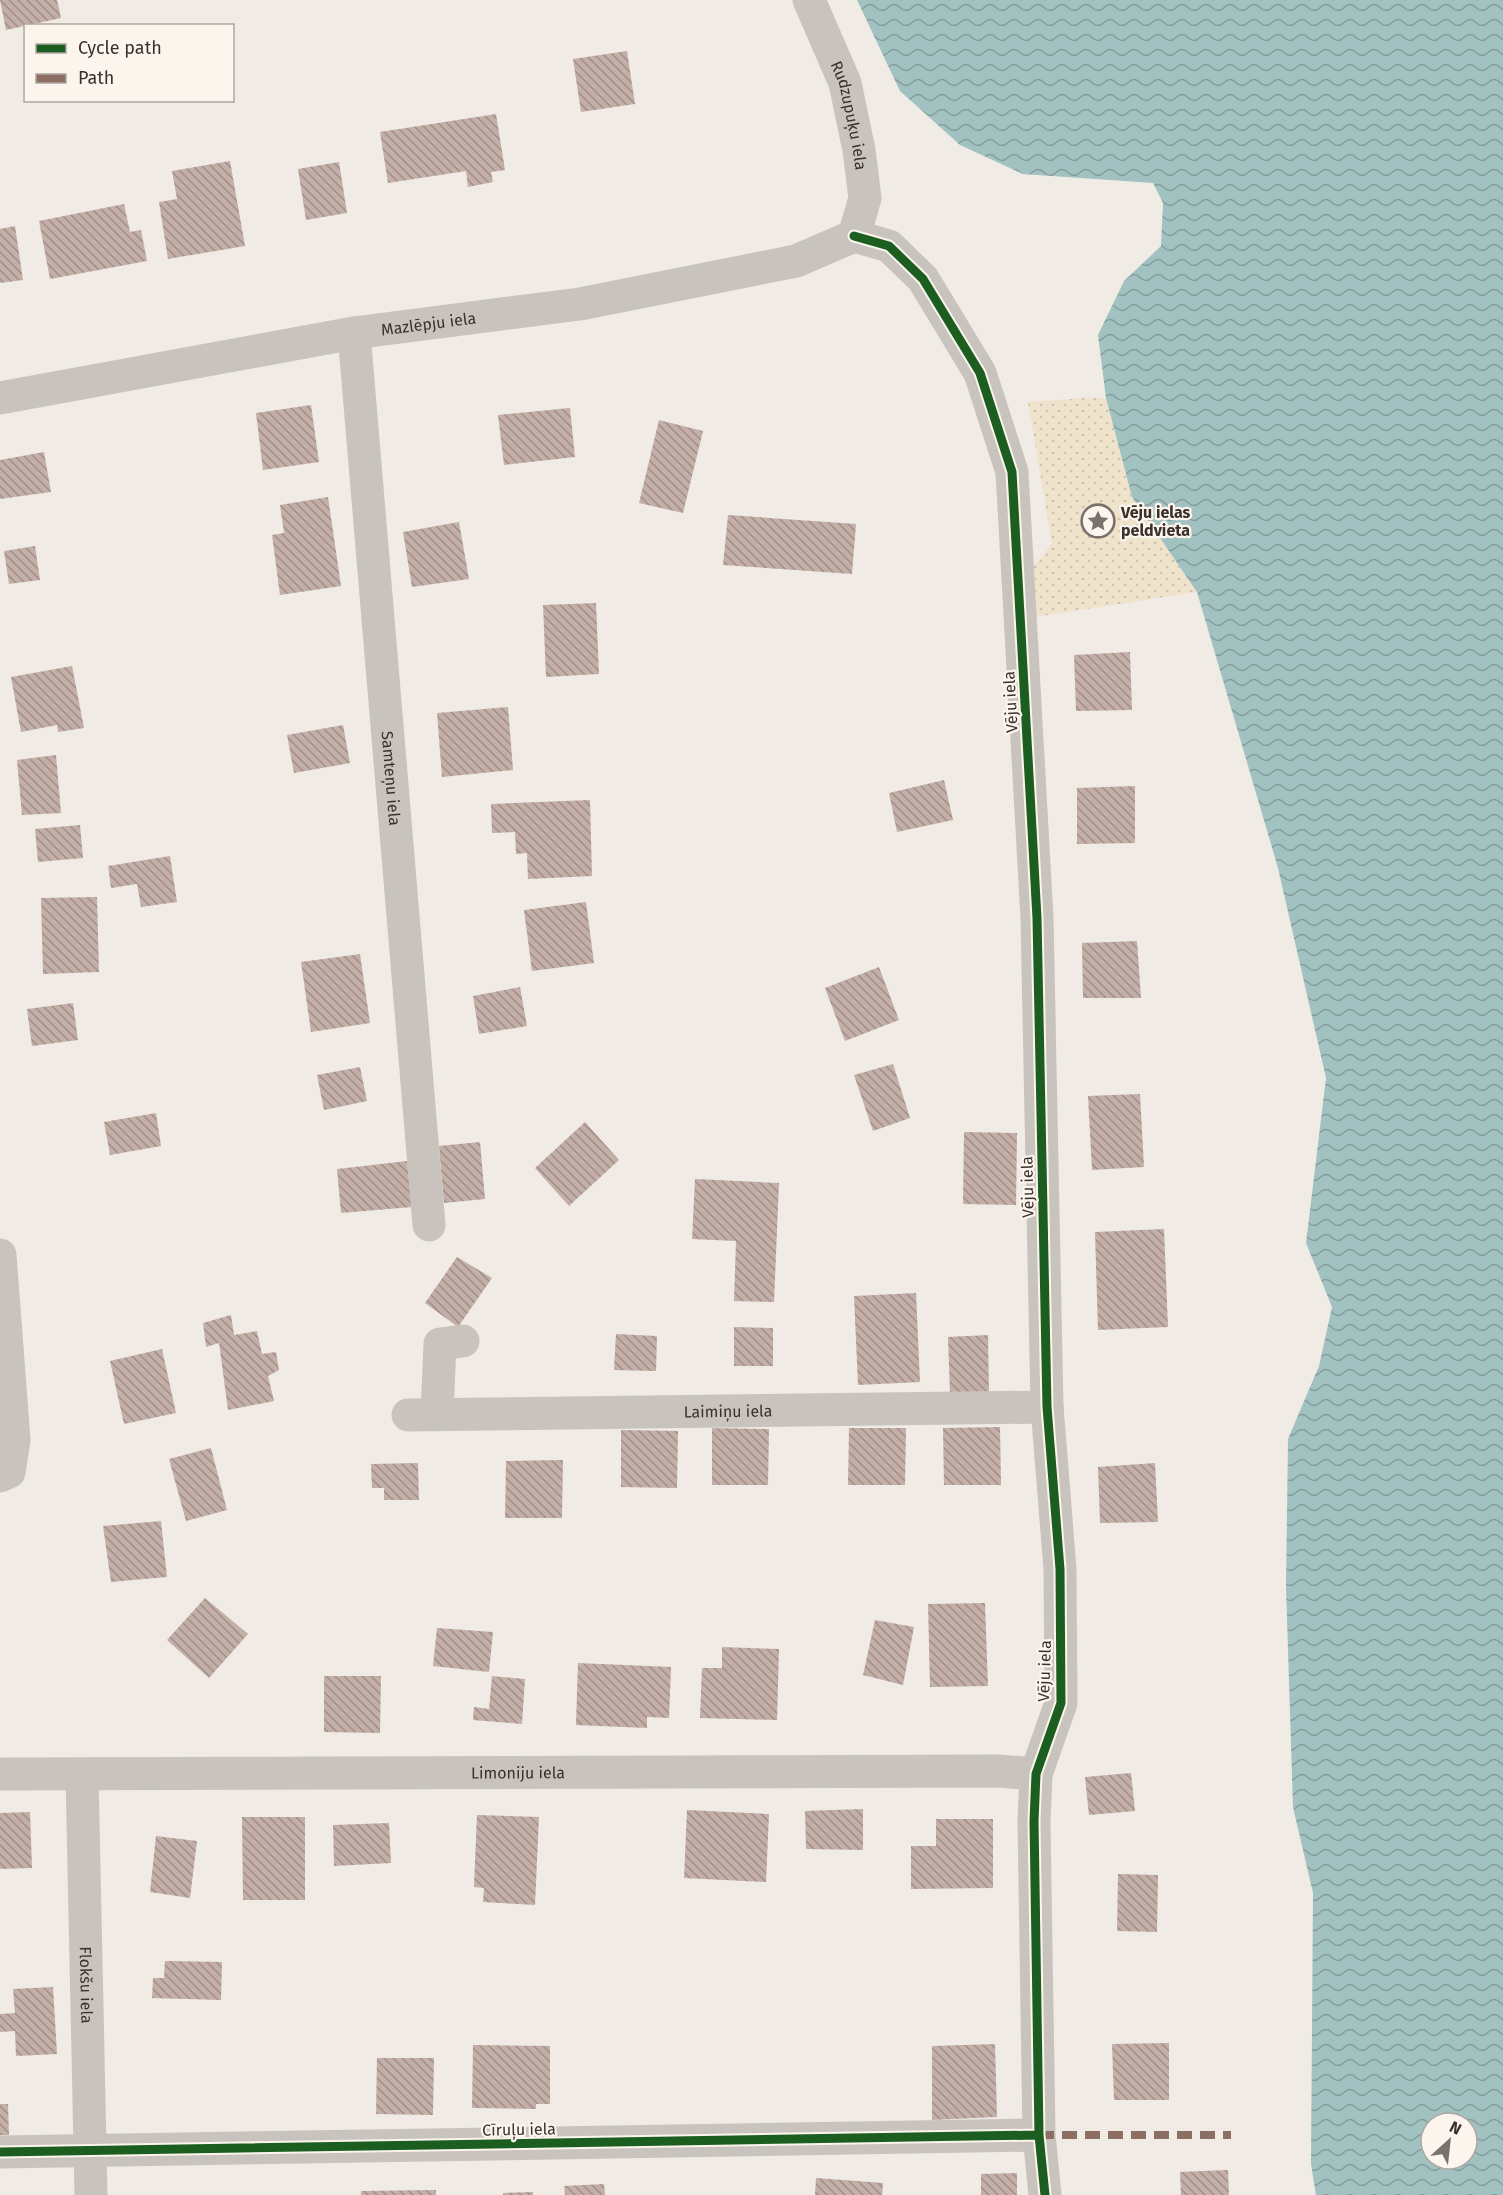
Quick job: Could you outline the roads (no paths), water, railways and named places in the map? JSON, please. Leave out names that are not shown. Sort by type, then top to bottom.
[{"type":"street","name":"Rudzupuķu iela","points":[[809,0],[845,83],[859,150],[865,198],[854,236]]},
{"type":"street","name":"Mazlēpju iela","points":[[0,398],[354,333],[580,304],[796,261],[854,236]]},
{"type":"street","name":"Vēju iela","points":[[854,236],[889,246],[923,279],[980,373],[1012,472],[1037,918],[1047,1407],[1060,1569],[1061,1703],[1036,1774],[1034,1821],[1039,2135],[1045,2195]]},
{"type":"street","name":"Samteņu iela","points":[[354,333],[429,1225]]},
{"type":"street","points":[[0,1255],[14,1440],[5,1474]]},
{"type":"street","name":"Laimiņu iela","points":[[463,1341],[440,1344],[422,1414],[1047,1407]]},
{"type":"street","name":"Limoniju iela","points":[[0,1774],[998,1771],[1036,1774]]},
{"type":"street","name":"Flokšu iela","points":[[82,1775],[91,2195]]},
{"type":"street","name":"Cīruļu iela","points":[[0,2152],[1039,2135]]},
{"type":"water","points":[[857,0],[1503,0],[1503,2195],[1316,2195],[1311,2164],[1313,1893],[1293,1807],[1286,1587],[1288,1439],[1319,1366],[1332,1307],[1306,1243],[1326,1078],[1278,868],[1197,592],[1132,497],[1106,398],[1098,335],[1124,281],[1161,246],[1163,203],[1153,183],[1023,174],[960,145],[900,91]]},
{"type":"place","name":"Vēju ielas peldvieta","points":[[1098,521]]}]
